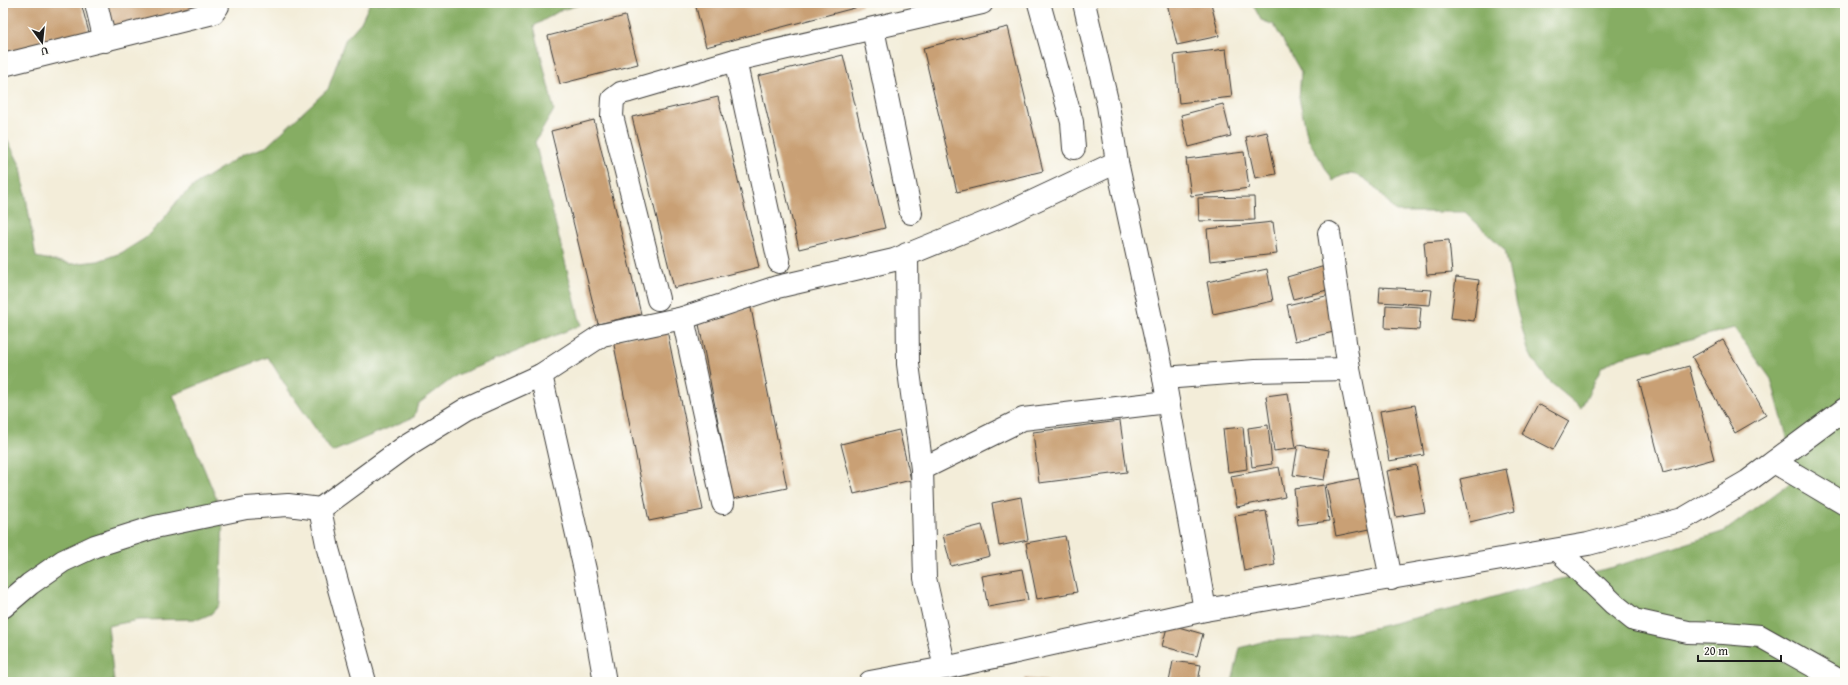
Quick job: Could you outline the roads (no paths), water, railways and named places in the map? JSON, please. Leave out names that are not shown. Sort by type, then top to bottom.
[{"type":"street","points":[[96,3],[105,41]]},
{"type":"street","points":[[3,64],[105,41],[213,13],[218,6],[218,3]]},
{"type":"street","points":[[658,299],[612,116],[613,99],[621,93],[735,60],[982,3]]},
{"type":"street","points":[[1039,3],[1072,122],[1074,148]]},
{"type":"street","points":[[1084,3],[1108,105],[1117,162],[1164,378],[1205,610]]},
{"type":"street","points":[[873,29],[911,213]]},
{"type":"street","points":[[735,60],[779,262]]},
{"type":"street","points":[[3,607],[30,584],[63,561],[95,546],[155,527],[246,508],[288,505],[320,509],[406,446],[466,409],[541,375],[602,335],[683,318],[777,287],[894,260],[1002,216],[1117,162]]},
{"type":"street","points":[[1330,233],[1349,369],[1391,579]]},
{"type":"street","points":[[907,254],[908,364],[922,469],[925,578],[945,668]]},
{"type":"street","points":[[683,318],[723,503]]},
{"type":"street","points":[[1164,378],[1255,371],[1349,369]]},
{"type":"street","points":[[541,375],[585,570],[605,682]]},
{"type":"street","points":[[922,469],[1023,419],[1168,402]]},
{"type":"street","points":[[870,682],[945,668],[1205,610],[1588,544],[1683,519],[1748,481],[1845,409]]},
{"type":"street","points":[[1774,462],[1845,504]]},
{"type":"street","points":[[320,509],[328,549],[365,682]]},
{"type":"street","points":[[1558,550],[1614,604],[1634,620],[1688,632],[1760,636],[1842,682]]}]
